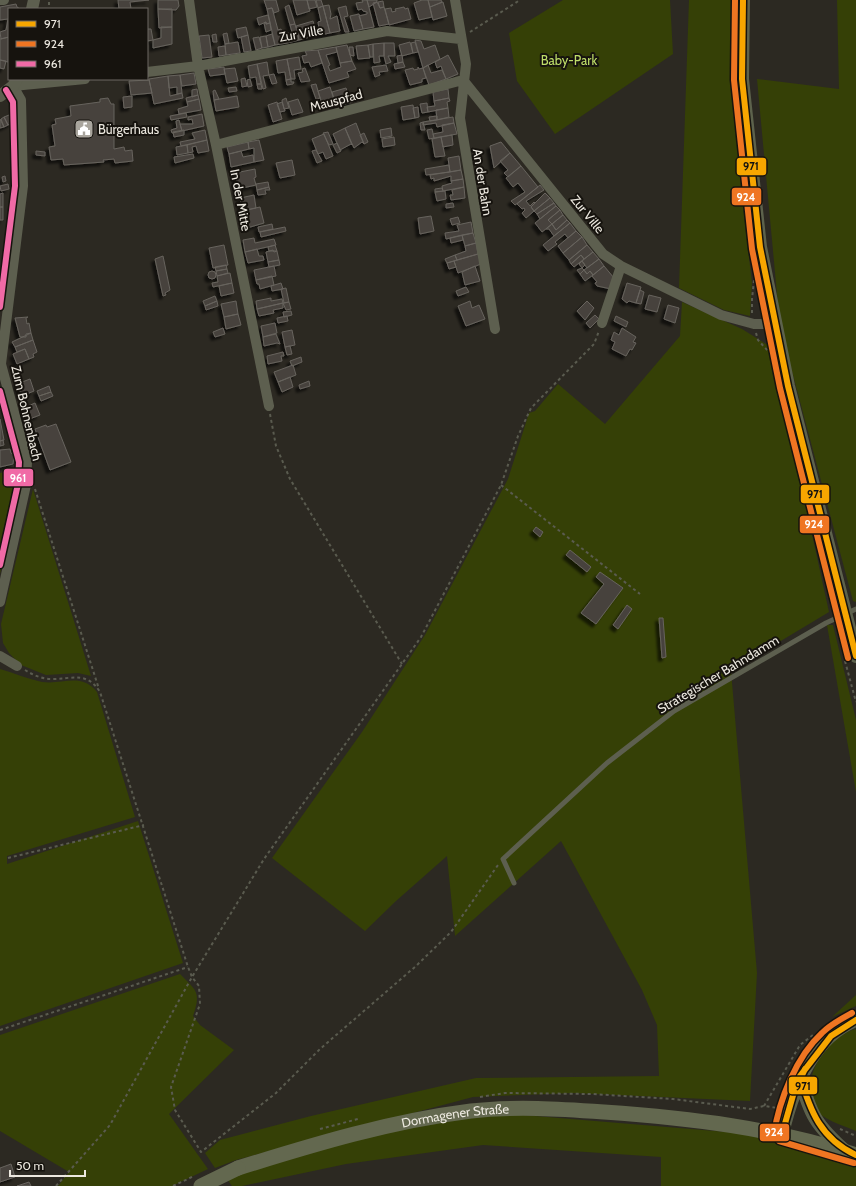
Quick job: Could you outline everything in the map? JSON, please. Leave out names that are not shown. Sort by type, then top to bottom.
[{"type":"main road","points":[[744,0],[742,79],[760,247],[775,324],[850,611],[856,656]]},
{"type":"main road","points":[[782,1134],[788,1110],[800,1076],[823,1043],[846,1024],[856,1020]]},
{"type":"main road","points":[[800,1076],[813,1116],[824,1132],[851,1154]]},
{"type":"main road","name":"Dormagener Straße","points":[[200,1186],[238,1168],[359,1133],[411,1121],[473,1111],[550,1109],[676,1117],[782,1134],[851,1154]]},
{"type":"street","name":"In der Mitte","points":[[189,0],[198,66],[216,145],[269,406]]},
{"type":"street","name":"An der Bahn","points":[[455,0],[460,39],[466,64],[463,80],[460,118],[495,329]]},
{"type":"street","name":"Zur Ville","points":[[148,72],[198,66],[387,31],[460,39]]},
{"type":"street","points":[[9,88],[77,80]]},
{"type":"street","name":"Zur Ville","points":[[463,80],[603,254],[622,266],[735,320],[754,324],[775,324]]},
{"type":"street","name":"Mauspfad","points":[[216,145],[463,80]]},
{"type":"street","name":"Zum Bohnenbach","points":[[0,602],[27,472],[24,451],[1,364],[23,186],[21,100],[9,88]]},
{"type":"street","points":[[602,323],[622,266]]},
{"type":"street","points":[[0,405],[11,403]]},
{"type":"street","points":[[0,656],[17,666]]},
{"type":"lane","name":"Strategischer Bahndamm","points":[[503,860],[607,763],[674,711],[826,623],[850,611]]},
{"type":"lane","points":[[503,860],[514,884]]},
{"type":"path","points":[[49,0],[49,5]]},
{"type":"path","points":[[460,39],[520,0]]},
{"type":"path","points":[[56,1186],[110,1125],[192,977],[264,859],[421,637],[501,485],[518,436],[531,408],[594,344],[602,323]]},
{"type":"path","points":[[269,406],[276,446],[290,478],[402,664]]},
{"type":"path","points":[[34,484],[144,825],[188,967],[192,977],[199,986],[200,1004],[171,1087],[175,1110],[201,1152],[276,1093],[320,1049],[416,966],[451,932],[503,860]]},
{"type":"path","points":[[501,485],[640,594]]},
{"type":"path","points":[[17,666],[40,677],[51,679],[87,679],[95,683],[100,692]]},
{"type":"path","points":[[8,858],[144,825]]},
{"type":"path","points":[[0,1030],[188,967]]},
{"type":"green space","name":"Baby-Park","points":[[563,0],[670,0],[673,54],[555,134],[517,81],[509,33]]},
{"type":"green space","points":[[689,0],[732,0],[734,78],[743,206],[752,283],[750,316],[724,310],[679,288]]},
{"type":"green space","points":[[837,0],[856,0],[856,602],[853,601],[780,326],[757,79],[839,89]]},
{"type":"green space","points":[[682,302],[742,329],[771,347],[829,612],[731,671],[757,973],[750,1101],[573,1093],[473,1097],[236,1160],[215,1168],[205,1153],[220,1140],[311,1116],[476,1078],[659,1076],[657,1025],[642,990],[561,841],[455,936],[447,856],[396,901],[365,931],[272,858],[362,732],[425,635],[508,479],[529,413],[535,411],[558,384],[605,424],[680,336]]},
{"type":"green space","points":[[20,469],[17,489],[0,574],[0,473]]},
{"type":"green space","points":[[33,489],[91,676],[78,673],[46,675],[21,665],[9,653],[3,643],[1,624]]},
{"type":"green space","points":[[827,625],[833,625],[856,720],[856,792]]},
{"type":"green space","points":[[0,669],[42,682],[85,682],[97,692],[135,817],[7,856],[7,864],[138,821],[183,963],[0,1026]]},
{"type":"green space","points":[[180,974],[196,992],[197,1002],[193,1016],[200,1025],[234,1050],[169,1114],[208,1169],[172,1186],[58,1186],[69,1172],[0,1131],[0,1035]]},
{"type":"green space","points":[[856,995],[856,1006],[832,1017]]},
{"type":"green space","points":[[856,1029],[856,1131],[833,1122],[817,1112],[813,1107],[810,1088],[815,1066],[828,1046],[846,1033]]},
{"type":"green space","points":[[474,1111],[739,1133],[781,1140],[856,1165],[856,1186],[661,1186],[661,1157],[483,1145],[346,1164],[242,1186],[232,1186],[222,1172]]},
{"type":"building","points":[[118,0],[149,0],[130,2],[131,8],[119,8]]},
{"type":"building","points":[[158,0],[178,0],[179,6],[176,10],[158,9]]},
{"type":"building","points":[[264,0],[276,0],[279,11],[274,13],[272,8],[267,9]]},
{"type":"building","points":[[293,0],[307,0],[310,11],[297,15]]},
{"type":"building","points":[[307,0],[315,0],[317,7],[309,9]]},
{"type":"building","points":[[316,0],[321,0],[323,6],[318,8]]},
{"type":"building","points":[[362,0],[367,0],[374,27],[363,29],[359,16],[367,14],[367,12],[363,11],[362,9],[358,10],[356,3],[363,2]]},
{"type":"building","points":[[367,0],[377,0],[377,2],[369,7]]},
{"type":"building","points":[[422,0],[428,0],[432,17],[419,20],[414,3]]},
{"type":"building","points":[[428,0],[441,0],[442,2],[430,7]]},
{"type":"building","points":[[383,1],[384,7],[380,8],[378,2]]},
{"type":"building","points":[[377,2],[380,8],[384,7],[389,24],[379,26],[373,3]]},
{"type":"building","points":[[443,2],[447,16],[433,20],[430,7]]},
{"type":"building","points":[[16,4],[18,8],[8,8],[8,19],[0,20],[0,7]]},
{"type":"building","points":[[289,5],[295,24],[290,25],[285,7]]},
{"type":"building","points":[[329,5],[331,14],[330,19],[337,16],[340,31],[330,33],[323,6]]},
{"type":"building","points":[[323,6],[330,33],[320,35],[318,22],[321,21],[318,8]]},
{"type":"building","points":[[346,6],[348,16],[344,17],[349,32],[345,32],[338,8]]},
{"type":"building","points":[[404,7],[405,9],[408,8],[411,19],[389,25],[385,9],[391,8],[392,12],[396,11],[395,9]]},
{"type":"building","points":[[272,8],[278,30],[281,29],[283,34],[285,34],[287,43],[275,45],[267,9]]},
{"type":"building","points":[[158,9],[172,9],[172,27],[159,28]]},
{"type":"building","points":[[359,14],[363,29],[354,31],[350,16]]},
{"type":"building","points":[[268,15],[270,23],[266,24],[266,22],[259,25],[257,18]]},
{"type":"building","points":[[8,19],[8,37],[1,39],[0,32],[6,30]]},
{"type":"building","points":[[313,21],[317,35],[299,40],[296,26]]},
{"type":"building","points":[[266,22],[266,24],[270,23],[271,30],[266,32],[264,23]]},
{"type":"building","points":[[295,24],[297,31],[292,32],[290,25]]},
{"type":"building","points":[[161,27],[172,27],[172,44],[153,48],[153,40],[161,38]]},
{"type":"building","points":[[246,27],[248,35],[238,38],[236,29]]},
{"type":"building","points":[[148,29],[151,29],[153,40],[148,41]]},
{"type":"building","points":[[297,31],[299,40],[287,43],[285,34]]},
{"type":"building","points":[[227,33],[229,43],[225,44],[223,34]]},
{"type":"building","points":[[216,34],[217,42],[213,42],[212,35]]},
{"type":"building","points":[[272,34],[275,45],[268,47],[266,36]]},
{"type":"building","points":[[209,35],[212,57],[202,58],[199,36]]},
{"type":"building","points":[[248,35],[251,51],[244,52],[241,37]]},
{"type":"building","points":[[266,36],[268,47],[262,48],[260,37]]},
{"type":"building","points":[[8,37],[8,62],[0,60],[0,39]]},
{"type":"building","points":[[259,37],[262,48],[256,50],[253,38]]},
{"type":"building","points":[[415,40],[421,41],[424,49],[435,45],[440,59],[423,68]]},
{"type":"building","points":[[238,42],[240,53],[226,55],[225,44]]},
{"type":"building","points":[[410,42],[413,53],[402,56],[399,45]]},
{"type":"building","points":[[415,42],[418,52],[413,53],[411,43]]},
{"type":"building","points":[[384,43],[384,56],[379,56],[380,62],[374,63],[373,44]]},
{"type":"building","points":[[384,43],[394,43],[395,56],[388,56],[391,62],[386,64],[384,56]]},
{"type":"building","points":[[373,44],[373,57],[370,57],[368,45]]},
{"type":"building","points":[[347,45],[352,61],[340,63],[336,47]]},
{"type":"building","points":[[368,45],[370,58],[358,59],[356,46]]},
{"type":"building","points":[[225,46],[226,55],[219,56],[218,47]]},
{"type":"building","points":[[336,47],[337,52],[326,55],[330,65],[328,66],[330,71],[341,67],[340,63],[352,61],[356,69],[347,72],[349,77],[329,83],[318,50]]},
{"type":"building","points":[[349,47],[353,47],[354,56],[350,55]]},
{"type":"building","points":[[318,50],[322,63],[311,67],[309,62],[304,63],[302,56],[307,55],[305,51]]},
{"type":"building","points":[[402,55],[403,62],[398,63],[397,56]]},
{"type":"building","points":[[448,55],[458,74],[446,79],[441,66],[437,68],[435,62]]},
{"type":"building","points":[[299,57],[301,69],[294,70],[295,79],[291,79],[287,59]]},
{"type":"building","points":[[287,59],[291,79],[286,80],[285,72],[278,73],[276,61]]},
{"type":"building","points":[[0,60],[6,61],[4,69],[0,68]]},
{"type":"building","points":[[267,62],[269,75],[263,76],[266,88],[263,89],[257,64]]},
{"type":"building","points":[[403,62],[405,67],[395,69],[394,64]]},
{"type":"building","points":[[257,64],[261,84],[257,84],[256,77],[250,78],[248,66]]},
{"type":"building","points":[[386,65],[388,71],[379,72],[380,75],[375,77],[372,67]]},
{"type":"building","points":[[428,65],[431,73],[442,70],[446,79],[429,85],[423,68]]},
{"type":"building","points":[[224,67],[225,74],[210,76],[208,69]]},
{"type":"building","points":[[418,67],[419,69],[423,68],[426,78],[422,79],[422,82],[410,85],[405,70],[413,68],[414,70],[418,69]]},
{"type":"building","points":[[235,68],[238,81],[227,83],[224,69]]},
{"type":"building","points":[[305,68],[310,81],[301,82],[298,73],[303,72],[302,69]]},
{"type":"building","points":[[194,73],[196,84],[182,86],[180,75]]},
{"type":"building","points":[[274,74],[277,83],[272,84],[269,75]]},
{"type":"building","points":[[180,75],[182,93],[177,94],[177,87],[169,88],[168,76]]},
{"type":"building","points":[[168,76],[170,96],[182,93],[183,98],[154,104],[149,79]]},
{"type":"building","points":[[245,78],[247,86],[242,87],[241,79]]},
{"type":"building","points":[[250,79],[252,86],[248,87],[247,80]]},
{"type":"building","points":[[291,79],[291,82],[294,82],[293,84],[287,85],[286,80]]},
{"type":"building","points":[[149,80],[152,93],[131,95],[129,81]]},
{"type":"building","points":[[257,84],[261,84],[262,89],[258,89]]},
{"type":"building","points":[[316,84],[320,98],[316,99],[311,85]]},
{"type":"building","points":[[236,87],[237,91],[229,92],[228,88]]},
{"type":"building","points":[[330,87],[335,103],[323,107],[318,91]]},
{"type":"building","points":[[346,88],[348,94],[350,93],[353,102],[336,106],[332,92]]},
{"type":"building","points":[[197,89],[198,95],[192,97],[192,90]]},
{"type":"building","points":[[448,89],[449,98],[434,101],[433,92]]},
{"type":"building","points":[[215,90],[219,99],[214,100],[213,91]]},
{"type":"building","points":[[198,95],[199,99],[187,102],[186,98]]},
{"type":"building","points":[[132,96],[132,107],[124,108],[123,97]]},
{"type":"building","points":[[237,96],[239,107],[216,111],[214,100]]},
{"type":"building","name":"Bürgerhaus","points":[[108,98],[111,104],[114,104],[114,149],[124,147],[125,151],[132,150],[133,161],[115,163],[114,159],[103,160],[104,162],[64,165],[63,159],[51,160],[49,147],[55,146],[52,125],[56,124],[55,119],[71,116],[70,106],[100,102],[100,99]]},
{"type":"building","points":[[286,98],[289,108],[284,109],[282,100]]},
{"type":"building","points":[[449,98],[450,101],[447,102],[448,108],[428,112],[427,107],[435,106],[434,101]]},
{"type":"building","points":[[199,99],[201,110],[179,114],[178,109],[188,106],[187,102]]},
{"type":"building","points":[[298,99],[303,112],[292,115],[288,102]]},
{"type":"building","points":[[277,102],[282,119],[273,122],[268,105]]},
{"type":"building","points":[[282,102],[285,111],[280,112],[277,104]]},
{"type":"building","points":[[427,103],[428,112],[422,113],[420,104]]},
{"type":"building","points":[[413,105],[415,118],[403,120],[401,107]]},
{"type":"building","points":[[418,107],[419,117],[415,118],[413,108]]},
{"type":"building","points":[[448,108],[449,117],[437,120],[436,110]]},
{"type":"building","points":[[186,113],[187,117],[171,120],[170,116]]},
{"type":"building","points":[[202,114],[204,126],[182,131],[180,124],[193,124],[192,119],[188,120],[188,117]]},
{"type":"building","points":[[9,115],[12,123],[8,125],[4,117]]},
{"type":"building","points":[[437,116],[437,120],[430,121],[429,117]]},
{"type":"building","points":[[4,117],[8,125],[4,127],[1,119]]},
{"type":"building","points":[[453,117],[454,123],[437,127],[436,123],[423,125],[423,122]]},
{"type":"building","points":[[0,119],[4,127],[0,128]]},
{"type":"building","points":[[179,120],[182,131],[172,133],[171,130],[177,128],[176,121]]},
{"type":"building","points":[[423,122],[425,130],[421,130],[420,123]]},
{"type":"building","points":[[356,123],[364,144],[362,142],[354,148],[345,128]]},
{"type":"building","points":[[454,123],[457,134],[434,138],[433,134],[443,132],[442,125]]},
{"type":"building","points":[[345,128],[352,145],[351,144],[340,150],[333,134]]},
{"type":"building","points":[[391,128],[392,136],[381,138],[380,130]]},
{"type":"building","points":[[432,129],[434,138],[429,139],[427,130]]},
{"type":"building","points":[[184,130],[184,135],[174,137],[173,132]]},
{"type":"building","points":[[205,130],[207,140],[181,146],[180,142],[195,139],[192,133]]},
{"type":"building","points":[[328,132],[333,144],[329,145],[323,133]]},
{"type":"building","points":[[364,133],[368,142],[364,144],[360,135]]},
{"type":"building","points":[[324,134],[333,156],[326,159],[323,152],[318,154],[312,139]]},
{"type":"building","points":[[452,135],[453,145],[443,147],[441,137]]},
{"type":"building","points":[[394,137],[395,145],[383,147],[382,139]]},
{"type":"building","points":[[441,137],[445,156],[435,157],[432,139]]},
{"type":"building","points":[[207,140],[209,151],[198,153],[196,146],[192,147],[193,152],[188,153],[187,145]]},
{"type":"building","points":[[259,140],[264,160],[254,162],[254,148],[249,149],[248,142]]},
{"type":"building","points":[[248,142],[249,149],[229,154],[227,147]]},
{"type":"building","points":[[501,142],[510,153],[494,168],[490,146]]},
{"type":"building","points":[[337,143],[341,151],[337,153],[333,145]]},
{"type":"building","points":[[187,145],[188,153],[177,155],[176,147]]},
{"type":"building","points":[[316,150],[322,161],[317,163],[312,151]]},
{"type":"building","points":[[36,151],[45,152],[45,156],[36,155]]},
{"type":"building","points":[[241,151],[243,157],[253,155],[254,162],[231,167],[229,154]]},
{"type":"building","points":[[510,153],[521,166],[508,177],[504,173],[508,170],[500,161]]},
{"type":"building","points":[[193,154],[194,158],[175,163],[174,157]]},
{"type":"building","points":[[459,156],[461,170],[450,172],[448,158]]},
{"type":"building","points":[[292,160],[295,175],[280,178],[276,163]]},
{"type":"building","points":[[449,165],[450,172],[426,175],[425,169]]},
{"type":"building","points":[[521,166],[538,187],[515,205],[511,201],[525,192],[518,183],[513,187],[506,178]]},
{"type":"building","points":[[255,169],[256,177],[254,178],[256,185],[238,189],[235,173]]},
{"type":"building","points":[[461,170],[463,179],[451,181],[451,176],[434,181],[434,178],[431,179],[430,175]]},
{"type":"building","points":[[5,176],[6,181],[3,182],[2,177]]},
{"type":"building","points":[[463,179],[464,187],[443,191],[442,186],[452,183],[451,181]]},
{"type":"building","points":[[268,182],[269,187],[257,190],[256,184]]},
{"type":"building","points":[[8,184],[9,189],[1,191],[0,186]]},
{"type":"building","points":[[540,185],[544,190],[526,201],[530,206],[534,202],[535,203],[531,207],[534,211],[526,218],[522,213],[525,210],[524,208],[522,209],[517,204]]},
{"type":"building","points":[[269,187],[270,190],[265,190],[266,194],[258,195],[257,190]]},
{"type":"building","points":[[464,187],[465,198],[451,200],[450,195],[453,195],[452,190]]},
{"type":"building","points":[[442,188],[443,191],[435,192],[435,189]]},
{"type":"building","points":[[445,191],[446,199],[437,201],[435,192]]},
{"type":"building","points":[[3,193],[3,207],[0,207],[0,194]]},
{"type":"building","points":[[545,193],[550,198],[534,211],[531,207]]},
{"type":"building","points":[[254,195],[256,208],[242,211],[240,198]]},
{"type":"building","points":[[550,198],[554,203],[537,214],[534,211]]},
{"type":"building","points":[[453,203],[454,207],[446,208],[446,204]]},
{"type":"building","points":[[554,203],[556,206],[540,219],[537,214]]},
{"type":"building","points":[[556,206],[560,210],[548,220],[552,224],[542,232],[535,223]]},
{"type":"building","points":[[0,207],[3,207],[3,220],[0,220]]},
{"type":"building","points":[[260,207],[264,223],[247,228],[242,211]]},
{"type":"building","points":[[560,210],[563,215],[552,224],[548,220]]},
{"type":"building","points":[[563,215],[567,220],[556,230],[552,224]]},
{"type":"building","points":[[431,216],[434,231],[420,234],[418,218]]},
{"type":"building","points":[[458,217],[460,223],[452,225],[450,219]]},
{"type":"building","points":[[567,220],[570,223],[554,236],[549,229],[546,229],[552,224],[556,230]]},
{"type":"building","points":[[471,222],[473,233],[446,239],[445,233],[459,231],[457,225]]},
{"type":"building","points":[[570,223],[576,231],[568,238],[565,234],[555,242],[557,244],[548,251],[543,245]]},
{"type":"building","points":[[272,224],[273,229],[259,232],[258,227]]},
{"type":"building","points":[[285,227],[286,231],[261,237],[260,232]]},
{"type":"building","points":[[576,231],[582,237],[563,253],[558,246]]},
{"type":"building","points":[[473,233],[476,243],[465,246],[462,235]]},
{"type":"building","points":[[462,235],[463,240],[451,243],[450,238]]},
{"type":"building","points":[[582,237],[587,245],[569,260],[563,253]]},
{"type":"building","points":[[254,238],[255,243],[274,239],[276,245],[245,252],[243,240]]},
{"type":"building","points":[[476,243],[478,254],[457,260],[455,255],[466,251],[465,246]]},
{"type":"building","points":[[224,245],[228,265],[213,268],[209,248]]},
{"type":"building","points":[[275,245],[277,251],[269,251],[268,247]]},
{"type":"building","points":[[587,245],[593,252],[584,259],[581,255],[571,264],[569,260]]},
{"type":"building","points":[[257,249],[259,256],[263,256],[264,260],[248,263],[245,252]]},
{"type":"building","points":[[273,250],[274,252],[277,251],[279,260],[268,262],[266,252]]},
{"type":"building","points":[[593,252],[599,259],[587,268],[582,261]]},
{"type":"building","points":[[478,254],[481,264],[458,273],[454,261]]},
{"type":"building","points":[[455,255],[457,260],[447,263],[445,259]]},
{"type":"building","points":[[581,255],[584,259],[574,267],[571,264]]},
{"type":"building","points":[[163,256],[170,290],[163,296],[155,259]]},
{"type":"building","points":[[599,259],[604,266],[593,275],[590,271],[587,274],[584,270]]},
{"type":"building","points":[[279,260],[280,265],[269,267],[268,262]]},
{"type":"building","points":[[454,261],[456,267],[449,269],[447,263]]},
{"type":"building","points":[[582,261],[585,265],[582,268],[579,264]]},
{"type":"building","points":[[226,265],[227,269],[216,271],[215,267]]},
{"type":"building","points":[[274,266],[276,276],[256,280],[254,270]]},
{"type":"building","points":[[475,266],[480,281],[465,285],[462,272]]},
{"type":"building","points":[[604,266],[614,278],[611,289],[597,286],[595,283],[597,282],[592,276]]},
{"type":"building","points":[[582,268],[584,270],[580,274],[577,270]]},
{"type":"building","points":[[227,269],[228,273],[217,276],[216,271]]},
{"type":"building","points":[[584,270],[587,274],[590,271],[593,275],[585,281],[580,274]]},
{"type":"building","points":[[212,271],[215,272],[215,278],[212,279],[209,278],[208,275],[209,272]]},
{"type":"building","points":[[230,273],[232,283],[213,287],[212,283],[218,282],[217,276]]},
{"type":"building","points":[[272,276],[274,285],[260,289],[256,280]]},
{"type":"building","points":[[232,283],[234,293],[221,296],[219,286]]},
{"type":"building","points":[[281,283],[283,289],[272,291],[271,286]]},
{"type":"building","points":[[627,283],[641,287],[636,303],[629,301],[627,303],[622,299]]},
{"type":"building","points":[[466,287],[469,292],[458,296],[456,291]]},
{"type":"building","points":[[286,288],[289,302],[284,303],[281,289]]},
{"type":"building","points":[[640,290],[644,292],[641,304],[636,303]]},
{"type":"building","points":[[649,295],[661,298],[657,312],[645,309]]},
{"type":"building","points":[[215,296],[217,301],[205,306],[203,301]]},
{"type":"building","points":[[271,298],[271,301],[282,299],[283,303],[257,309],[256,301]]},
{"type":"building","points":[[217,301],[218,306],[206,310],[205,306]]},
{"type":"building","points":[[236,301],[238,314],[224,317],[221,304]]},
{"type":"building","points":[[470,301],[472,308],[479,305],[485,319],[466,326],[458,306]]},
{"type":"building","points":[[587,301],[594,308],[585,320],[577,311]]},
{"type":"building","points":[[289,302],[291,309],[286,310],[283,303]]},
{"type":"building","points":[[283,303],[283,308],[273,310],[274,313],[259,316],[257,309]]},
{"type":"building","points":[[668,305],[679,308],[675,323],[664,319]]},
{"type":"building","points":[[291,311],[292,315],[284,317],[283,312]]},
{"type":"building","points":[[238,314],[241,325],[226,329],[224,317]]},
{"type":"building","points":[[595,315],[599,319],[590,328],[586,323]]},
{"type":"building","points":[[287,316],[288,321],[278,323],[277,318]]},
{"type":"building","points":[[616,316],[628,322],[626,327],[614,321]]},
{"type":"building","points":[[28,317],[26,318],[27,324],[29,323],[31,333],[26,334],[26,337],[20,337],[15,318]]},
{"type":"building","points":[[275,323],[277,333],[263,337],[261,326]]},
{"type":"building","points":[[223,328],[225,334],[215,337],[213,332]]},
{"type":"building","points":[[622,328],[636,337],[633,342],[636,343],[626,356],[612,349],[615,342],[611,340],[614,332],[619,335]]},
{"type":"building","points":[[292,330],[295,345],[285,347],[282,332]]},
{"type":"building","points":[[31,333],[33,340],[15,347],[12,342]]},
{"type":"building","points":[[276,334],[280,344],[277,343],[264,346],[263,337]]},
{"type":"building","points":[[33,340],[37,352],[33,354],[34,357],[29,359],[25,349],[17,352],[15,347]]},
{"type":"building","points":[[290,346],[292,354],[287,355],[285,347]]},
{"type":"building","points":[[25,349],[29,359],[17,364],[13,354]]},
{"type":"building","points":[[283,352],[284,356],[281,356],[282,361],[268,364],[267,356]]},
{"type":"building","points":[[301,357],[302,362],[292,366],[290,361]]},
{"type":"building","points":[[293,365],[296,375],[278,382],[274,372]]},
{"type":"building","points":[[290,377],[293,387],[282,392],[278,382]]},
{"type":"building","points":[[30,379],[34,391],[22,396],[17,384]]},
{"type":"building","points":[[309,381],[310,386],[300,389],[299,385]]},
{"type":"building","points":[[49,386],[51,392],[39,396],[37,391]]},
{"type":"building","points":[[51,392],[53,396],[41,401],[39,396]]},
{"type":"building","points":[[35,403],[40,415],[27,420],[21,409]]},
{"type":"building","points":[[0,419],[4,440],[0,441]]},
{"type":"building","points":[[56,424],[71,462],[50,470],[35,429],[46,425],[47,427]]},
{"type":"building","points":[[3,440],[4,445],[0,446],[0,441]]},
{"type":"building","points":[[10,449],[11,453],[14,455],[13,464],[0,467],[0,450]]},
{"type":"building","points":[[536,527],[543,532],[540,537],[533,531]]},
{"type":"building","points":[[570,550],[591,567],[587,572],[566,555]]},
{"type":"building","points":[[600,572],[623,588],[596,624],[581,613],[604,584],[596,577]]},
{"type":"building","points":[[627,605],[632,609],[618,629],[613,625]]},
{"type":"building","points":[[659,618],[663,618],[666,657],[662,658]]},
{"type":"building","points":[[11,1164],[15,1177],[0,1182],[0,1168]]},
{"type":"building","points":[[29,1182],[31,1186],[17,1186]]},
{"type":"transit line","name":"924","points":[[735,0],[734,80],[752,249],[780,388],[848,658]]},
{"type":"transit line","name":"971","points":[[743,0],[742,79],[760,247],[788,386],[856,656]]},
{"type":"transit line","name":"961","points":[[0,307],[15,186],[13,102],[6,90]]},
{"type":"transit line","name":"961","points":[[0,391],[19,462],[18,484],[0,565]]},
{"type":"transit line","name":"924","points":[[852,1013],[825,1030],[804,1054],[785,1093],[776,1121],[774,1134],[779,1141],[854,1163]]},
{"type":"transit line","name":"971","points":[[856,1020],[831,1036],[800,1076],[808,1101],[819,1123],[834,1141],[856,1155]]},
{"type":"transit line","name":"971","points":[[782,1134],[794,1092],[805,1069]]},
{"type":"place","name":"Bürgerhaus","points":[[84,129]]}]
